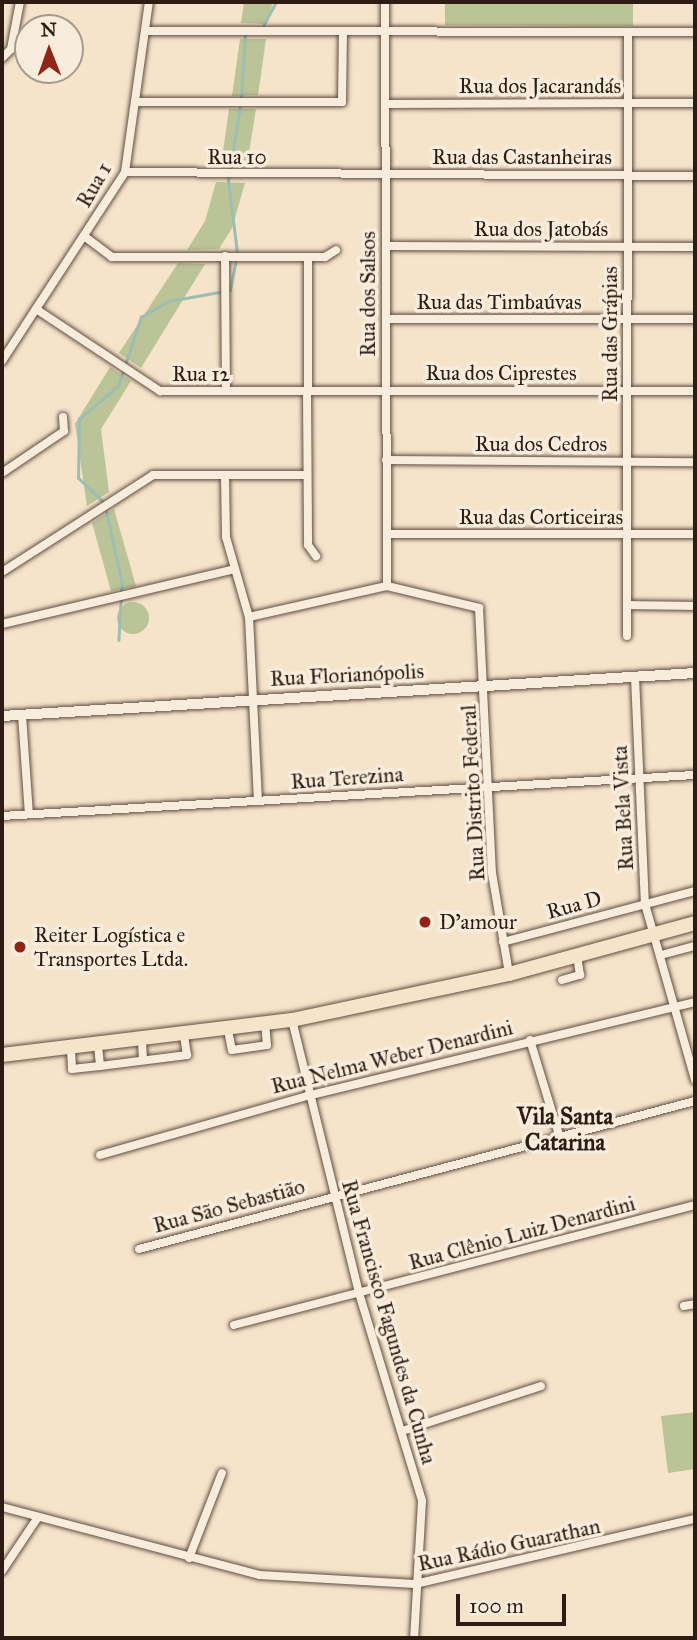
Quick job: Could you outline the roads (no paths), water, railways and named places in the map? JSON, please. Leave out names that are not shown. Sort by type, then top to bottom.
[{"type":"highway","points":[[2,1055],[184,1036],[292,1020],[509,974],[656,936],[695,923]]},
{"type":"street","points":[[2,58],[11,49],[20,2]]},
{"type":"street","name":"Rua 1","points":[[2,361],[125,172],[149,2]]},
{"type":"street","name":"Rua dos Salsos","points":[[385,2],[387,586]]},
{"type":"street","points":[[145,31],[695,32]]},
{"type":"street","points":[[135,102],[342,102],[346,32]]},
{"type":"street","name":"Rua das Grápias","points":[[627,636],[628,32]]},
{"type":"street","name":"Rua dos Jacarandás","points":[[385,104],[695,103]]},
{"type":"street","name":"Rua 10","points":[[125,172],[349,175]]},
{"type":"street","name":"Rua das Castanheiras","points":[[349,175],[695,176]]},
{"type":"street","points":[[83,236],[112,257],[308,257],[336,250]]},
{"type":"street","name":"Rua dos Jatobás","points":[[386,246],[695,247]]},
{"type":"street","points":[[225,256],[226,391]]},
{"type":"street","points":[[308,257],[308,545],[316,556]]},
{"type":"street","name":"Rua 12","points":[[36,309],[160,391],[348,391]]},
{"type":"street","name":"Rua das Timbaúvas","points":[[386,319],[695,319]]},
{"type":"street","name":"Rua dos Ciprestes","points":[[348,391],[695,391]]},
{"type":"street","points":[[2,473],[64,432],[63,418]]},
{"type":"street","name":"Rua dos Cedros","points":[[386,460],[695,462]]},
{"type":"street","points":[[2,572],[153,475],[307,475]]},
{"type":"street","points":[[225,475],[226,537],[249,617],[258,801]]},
{"type":"street","name":"Rua das Corticeiras","points":[[387,534],[695,534]]},
{"type":"street","points":[[2,624],[235,569]]},
{"type":"street","points":[[249,617],[387,586]]},
{"type":"street","name":"Rua Distrito Federal","points":[[387,586],[479,608],[485,686],[492,873],[509,974]]},
{"type":"street","points":[[627,605],[695,606]]},
{"type":"street","name":"Rua Florianópolis","points":[[2,716],[695,673]]},
{"type":"street","name":"Rua Bela Vista","points":[[635,677],[645,904],[695,1080]]},
{"type":"street","points":[[22,715],[29,814]]},
{"type":"street","name":"Rua Terezina","points":[[2,816],[695,775]]},
{"type":"street","name":"Rua D","points":[[503,942],[695,891]]},
{"type":"street","points":[[661,955],[695,946]]},
{"type":"street","points":[[562,980],[580,975],[577,957]]},
{"type":"street","name":"Rua Nelma Weber Denardini","points":[[100,1155],[307,1096],[674,1003],[695,1002]]},
{"type":"street","name":"Rua Francisco Fagundes da Cunha","points":[[292,1020],[307,1096],[359,1293],[422,1501],[415,1584],[414,1638]]},
{"type":"street","points":[[228,1030],[232,1050],[267,1045],[265,1024]]},
{"type":"street","points":[[71,1049],[72,1069],[100,1066],[187,1055],[184,1036]]},
{"type":"street","points":[[530,1040],[559,1135]]},
{"type":"street","points":[[142,1041],[143,1060]]},
{"type":"street","points":[[98,1046],[100,1066]]},
{"type":"street","name":"Rua São Sebastião","points":[[139,1250],[559,1135],[695,1101]]},
{"type":"street","name":"Rua Clênio Luiz Denardini","points":[[234,1325],[695,1205]]},
{"type":"street","points":[[684,1307],[695,1304]]},
{"type":"street","points":[[402,1431],[541,1386]]},
{"type":"street","points":[[189,1558],[222,1474]]},
{"type":"street","name":"Rua Rádio Guarathan","points":[[2,1507],[259,1575],[415,1584],[695,1519]]},
{"type":"street","points":[[2,1571],[38,1517]]},
{"type":"waterway","points":[[261,30],[276,2]]},
{"type":"waterway","points":[[241,99],[245,33]]},
{"type":"waterway","points":[[237,253],[228,181],[240,105]]},
{"type":"waterway","points":[[104,503],[78,478],[79,419],[118,386],[141,317],[169,301],[230,290],[236,260]]},
{"type":"waterway","points":[[106,509],[122,582],[119,640]]},
{"type":"place","name":"D'amour","points":[[425,922]]},
{"type":"place","name":"Reiter Logística e Transportes Ltda.","points":[[20,947]]},
{"type":"district","name":"Vila Santa Catarina","points":[[565,1129]]}]
